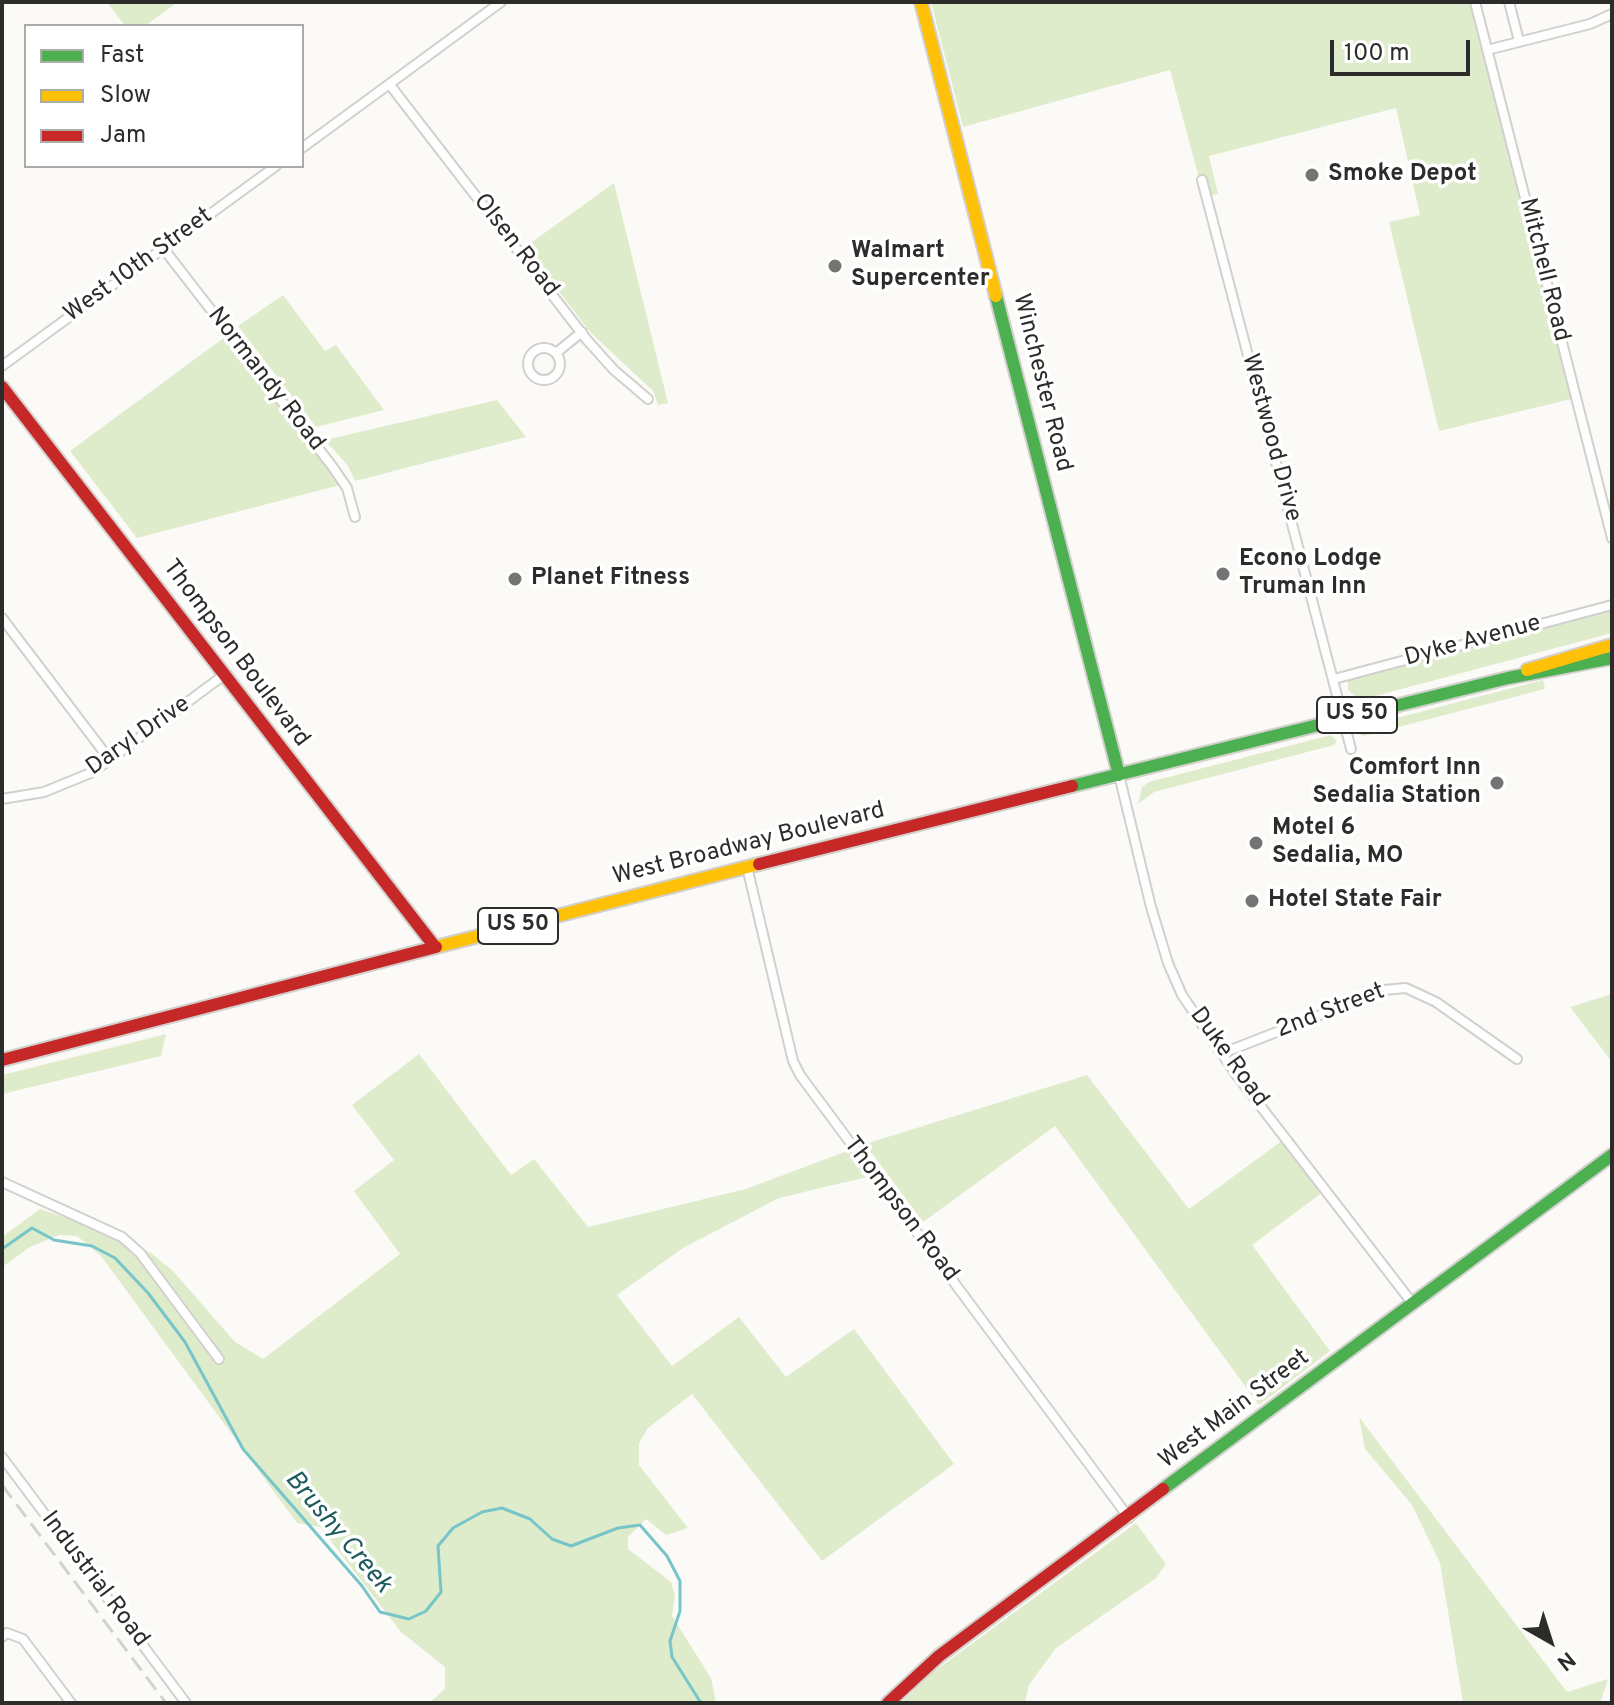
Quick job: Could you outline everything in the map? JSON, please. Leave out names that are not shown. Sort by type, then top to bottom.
[{"type":"main road","name":"Winchester Road","points":[[921,2],[1119,775]]},
{"type":"main road","name":"Thompson Boulevard","points":[[2,387],[435,947]]},
{"type":"main road","name":"West Broadway Boulevard","points":[[1508,678],[1554,659],[1612,645]]},
{"type":"main road","name":"West Broadway Boulevard","points":[[2,1060],[747,867],[1508,678],[1558,671],[1612,658]]},
{"type":"main road","name":"West Main Street","points":[[888,1703],[939,1656],[1129,1518],[1612,1155]]},
{"type":"street","points":[[304,147],[501,2]]},
{"type":"street","name":"Mitchell Road","points":[[1475,2],[1612,538]]},
{"type":"street","points":[[1509,2],[1519,41]]},
{"type":"street","points":[[1487,50],[1612,14]]},
{"type":"street","name":"Olsen Road","points":[[390,85],[582,332],[614,370],[648,399]]},
{"type":"street","name":"West 10th Street","points":[[2,366],[273,168]]},
{"type":"street","name":"Westwood Drive","points":[[1202,180],[1351,749]]},
{"type":"street","name":"Normandy Road","points":[[163,248],[332,466],[347,488],[355,517]]},
{"type":"street","points":[[556,353],[582,332]]},
{"type":"street","points":[[542,347],[556,353],[560,363],[553,377],[537,379],[529,372],[527,362],[532,352],[542,347]]},
{"type":"street","name":"Dyke Avenue","points":[[1334,679],[1612,605]]},
{"type":"street","points":[[2,618],[110,760]]},
{"type":"street","name":"Daryl Drive","points":[[2,799],[44,792],[74,782],[110,760],[224,675]]},
{"type":"street","name":"Duke Road","points":[[1119,775],[1172,974],[1182,995],[1413,1304]]},
{"type":"street","name":"Thompson Road","points":[[747,867],[793,1061],[800,1075],[1129,1518]]},
{"type":"street","name":"2nd Street","points":[[1223,1053],[1384,990],[1406,988],[1436,1002],[1517,1059]]},
{"type":"street","points":[[2,1182],[122,1237],[140,1253],[219,1359]]},
{"type":"street","name":"Industrial Road","points":[[2,1457],[186,1703]]},
{"type":"street","points":[[2,1637],[7,1633],[23,1639],[71,1703]]},
{"type":"green space","points":[[107,2],[178,2],[148,24],[124,24]]},
{"type":"green space","points":[[931,2],[1470,2],[1571,399],[1439,431],[1389,222],[1420,215],[1396,108],[1209,156],[1218,194],[1204,197],[1170,70],[963,127]]},
{"type":"green space","points":[[614,183],[668,403],[658,405],[653,391],[590,332],[525,247]]},
{"type":"green space","points":[[283,295],[325,351],[336,345],[384,410],[316,427],[238,326]]},
{"type":"green space","points":[[229,334],[340,485],[137,538],[70,451]]},
{"type":"green space","points":[[497,400],[526,437],[355,481],[348,466],[325,440]]},
{"type":"green space","points":[[1612,610],[1612,633],[1360,700],[1348,690],[1348,681],[1356,675]]},
{"type":"green space","points":[[1543,680],[1545,689],[1364,736],[1359,734],[1366,726]]},
{"type":"green space","points":[[1331,735],[1337,741],[1334,745],[1154,792],[1138,804],[1142,787],[1149,782]]},
{"type":"green space","points":[[1612,994],[1612,1062],[1570,1007]]},
{"type":"green space","points":[[166,1034],[161,1056],[2,1094],[2,1075]]},
{"type":"green space","points":[[419,1054],[511,1175],[534,1159],[588,1227],[746,1189],[850,1150],[867,1177],[779,1198],[683,1248],[617,1295],[672,1366],[739,1317],[786,1377],[854,1329],[954,1464],[822,1561],[692,1394],[648,1428],[639,1443],[639,1465],[688,1528],[666,1535],[646,1519],[628,1537],[628,1549],[671,1582],[675,1596],[672,1616],[711,1678],[716,1703],[429,1703],[445,1689],[445,1667],[401,1632],[320,1527],[297,1523],[101,1256],[77,1236],[59,1235],[30,1247],[2,1267],[2,1237],[40,1209],[108,1232],[151,1253],[172,1270],[235,1342],[263,1359],[400,1254],[354,1191],[394,1160],[352,1105]]},
{"type":"green space","points":[[1087,1075],[1189,1209],[1283,1140],[1323,1192],[1252,1245],[1330,1351],[1259,1405],[1055,1126],[923,1222],[865,1144]]},
{"type":"green space","points":[[1359,1417],[1567,1692],[1608,1679],[1600,1703],[1463,1703],[1440,1563],[1412,1505],[1365,1449]]},
{"type":"green space","points":[[1136,1523],[1166,1564],[1156,1578],[1056,1648],[1029,1685],[1025,1703],[901,1703],[932,1673]]},
{"type":"waterway","name":"Brushy Creek","points":[[2,1249],[32,1228],[54,1240],[92,1246],[115,1258],[148,1293],[185,1342],[243,1449],[362,1586],[380,1612],[409,1619],[426,1611],[441,1592],[438,1546],[453,1528],[482,1512],[502,1508],[530,1519],[552,1539],[571,1546],[618,1528],[640,1525],[667,1556],[680,1581],[680,1611],[670,1641],[672,1657],[701,1703]]},
{"type":"railway","points":[[2,1485],[166,1703]]},
{"type":"traffic: fast","points":[[996,296],[1119,775]]},
{"type":"traffic: fast","points":[[1072,786],[1508,678],[1612,658]]},
{"type":"traffic: fast","points":[[1163,1489],[1612,1155]]},
{"type":"traffic: slow","points":[[921,2],[996,296]]},
{"type":"traffic: slow","points":[[1527,670],[1612,645]]},
{"type":"traffic: slow","points":[[436,947],[759,864]]},
{"type":"traffic: jam","points":[[2,387],[435,947]]},
{"type":"traffic: jam","points":[[759,864],[1072,786]]},
{"type":"traffic: jam","points":[[2,1060],[436,947]]},
{"type":"traffic: jam","points":[[888,1703],[939,1656],[1163,1489]]},
{"type":"place","name":"Smoke Depot","points":[[1312,175]]},
{"type":"place","name":"Walmart Supercenter","points":[[835,266]]},
{"type":"place","name":"Econo Lodge Truman Inn","points":[[1223,574]]},
{"type":"place","name":"Planet Fitness","points":[[515,579]]},
{"type":"place","name":"Comfort Inn Sedalia Station","points":[[1497,783]]},
{"type":"place","name":"Motel 6 Sedalia, MO","points":[[1256,843]]},
{"type":"place","name":"Hotel State Fair","points":[[1252,901]]}]
